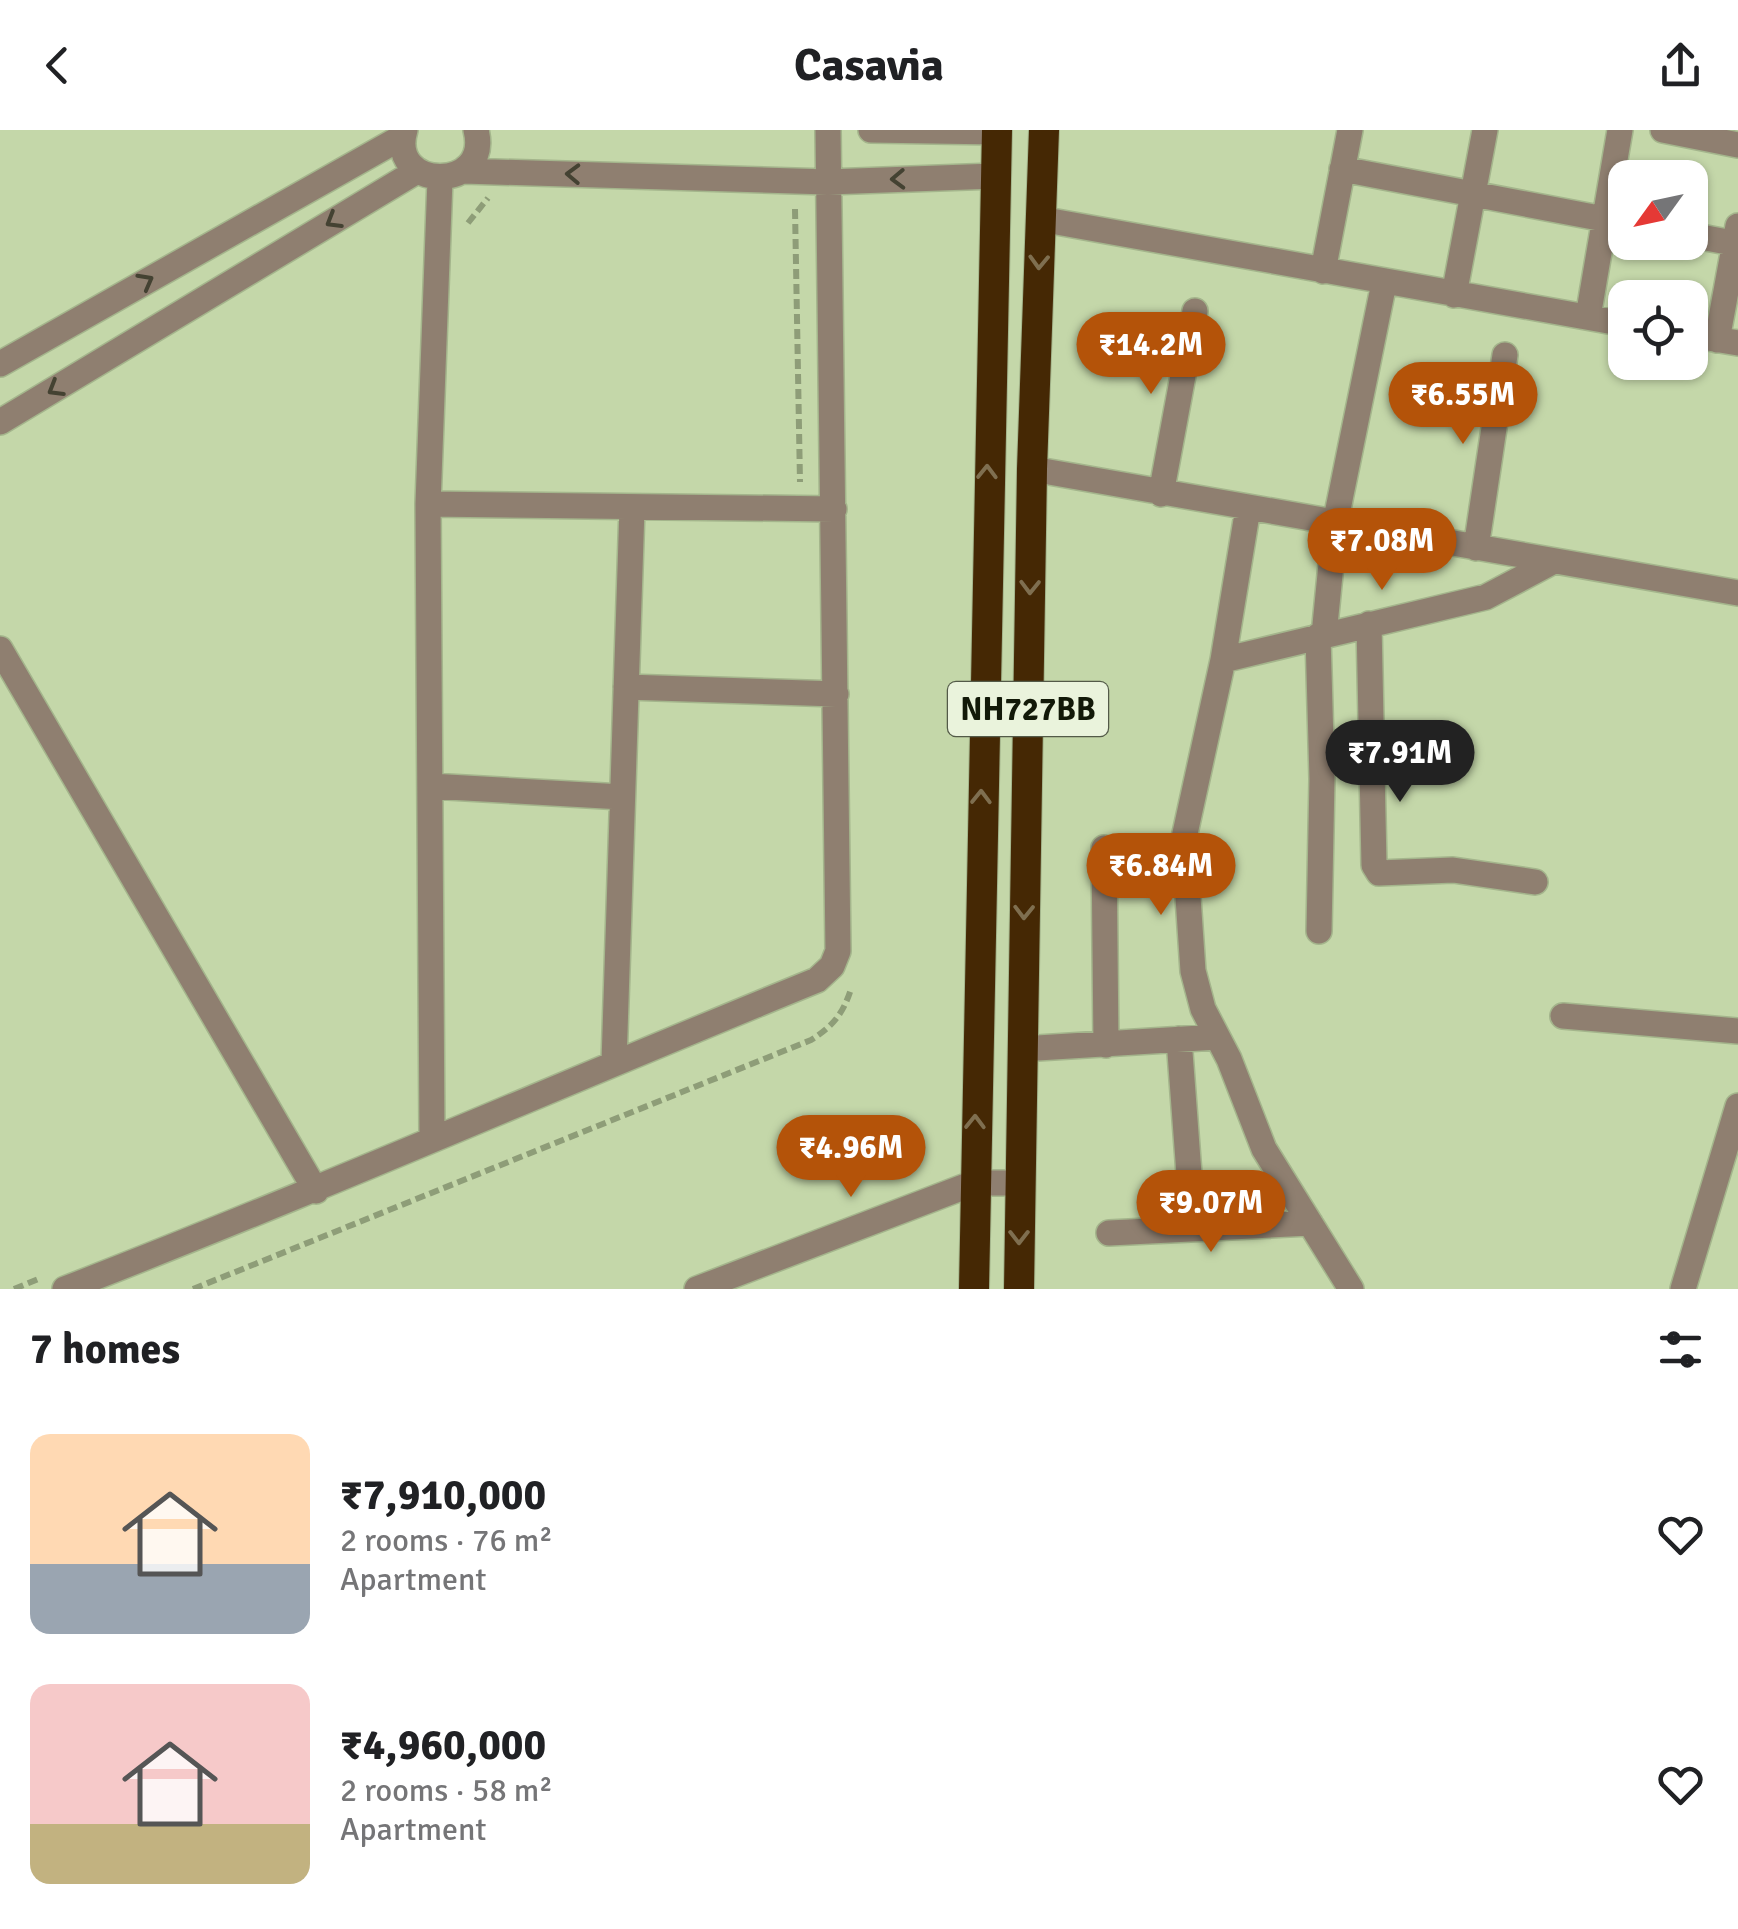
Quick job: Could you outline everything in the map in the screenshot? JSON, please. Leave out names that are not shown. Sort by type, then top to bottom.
[{"type":"highway","name":"NH727BB","points":[[1020,1289],[1032,469],[1044,130]]},
{"type":"highway","name":"NH727BB","points":[[974,1289],[997,131]]},
{"type":"street","points":[[0,422],[440,174],[478,150],[476,130]]},
{"type":"street","points":[[58,1282],[316,1191],[432,1137],[817,980],[832,966],[838,951],[828,130]]},
{"type":"street","points":[[871,130],[997,131]]},
{"type":"street","points":[[1322,271],[1350,130]]},
{"type":"street","points":[[1454,295],[1485,130]]},
{"type":"street","points":[[1618,160],[1620,130]]},
{"type":"street","points":[[1664,130],[1738,146]]},
{"type":"street","points":[[0,364],[404,134],[404,150],[440,174],[828,182],[996,176]]},
{"type":"street","points":[[1342,169],[1608,219]]},
{"type":"street","points":[[432,1137],[428,504],[440,174]]},
{"type":"street","points":[[1040,219],[1608,321]]},
{"type":"street","points":[[1708,236],[1737,238],[1728,342]]},
{"type":"street","points":[[1588,318],[1608,243]]},
{"type":"street","points":[[1319,931],[1321,635],[1335,524],[1384,283]]},
{"type":"street","points":[[1161,494],[1195,312]]},
{"type":"street","points":[[1476,548],[1505,354]]},
{"type":"street","points":[[1032,469],[1738,592]]},
{"type":"street","points":[[428,504],[834,510]]},
{"type":"street","points":[[614,1063],[632,508]]},
{"type":"street","points":[[1248,508],[1223,660],[1184,838],[1196,990],[1264,1149],[1351,1289]]},
{"type":"street","points":[[1223,660],[1486,597],[1554,561]]},
{"type":"street","points":[[1369,624],[1374,865],[1379,873],[1453,870],[1535,882]]},
{"type":"street","points":[[0,649],[316,1191]]},
{"type":"street","points":[[626,687],[836,694]]},
{"type":"street","points":[[430,786],[622,798]]},
{"type":"street","points":[[1104,848],[1106,1045]]},
{"type":"street","points":[[1563,1016],[1738,1031]]},
{"type":"street","points":[[1021,1049],[1218,1036]]},
{"type":"street","points":[[1179,1040],[1193,1228]]},
{"type":"street","points":[[1683,1289],[1738,1106]]},
{"type":"street","points":[[697,1289],[974,1184],[1020,1184]]},
{"type":"street","points":[[1108,1232],[1310,1223]]},
{"type":"path","points":[[467,239],[468,220],[490,195]]},
{"type":"path","points":[[776,206],[794,207],[800,493]]},
{"type":"path","points":[[193,1289],[811,1040],[830,1028],[845,1010],[852,986]]},
{"type":"path","points":[[14,1289],[58,1282]]}]
